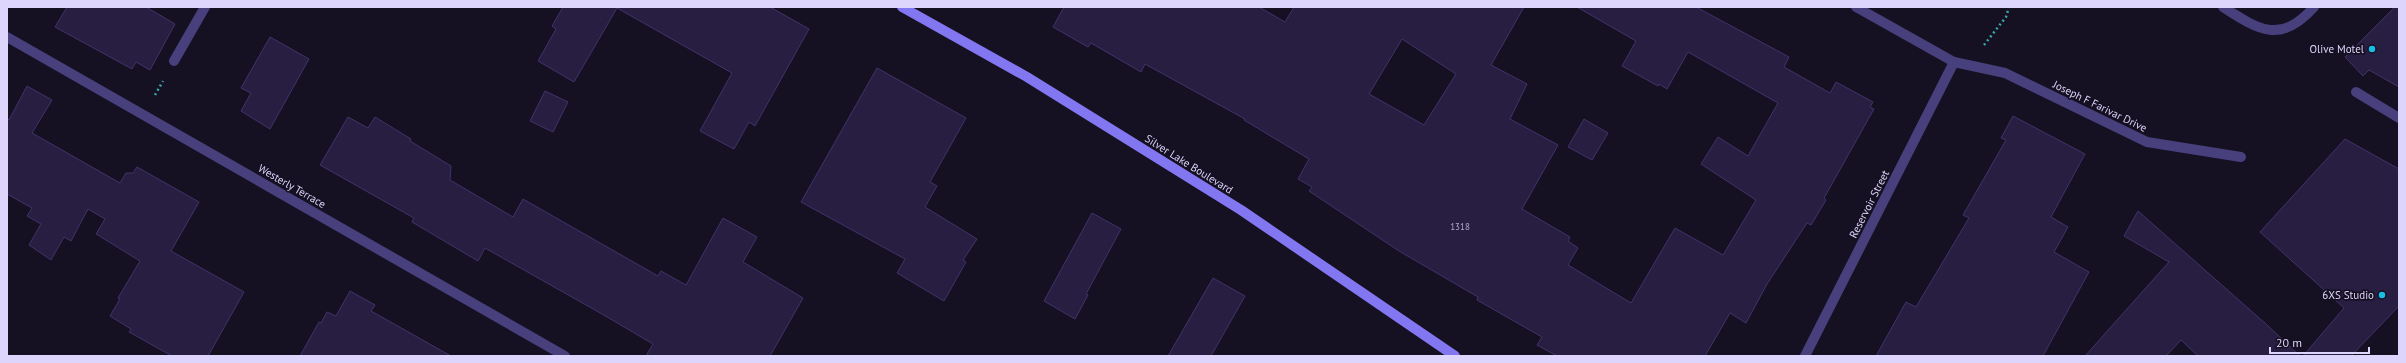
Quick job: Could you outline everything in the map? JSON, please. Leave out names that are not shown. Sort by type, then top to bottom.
[{"type":"main road","name":"Silver Lake Boulevard","points":[[902,7],[1027,77],[1241,210],[1455,356]]},
{"type":"street","points":[[174,61],[205,7]]},
{"type":"street","name":"Joseph F Farivar Drive","points":[[1856,7],[1954,62],[2005,73],[2147,142],[2241,156]]},
{"type":"street","points":[[2223,7],[2260,27],[2285,30],[2300,22],[2314,7]]},
{"type":"street","name":"Westerly Terrace","points":[[7,37],[565,356]]},
{"type":"street","name":"Reservoir Street","points":[[1805,356],[1954,62]]},
{"type":"street","points":[[2356,92],[2399,118]]},
{"type":"path","points":[[1954,62],[1986,43],[2006,17],[2009,7]]},
{"type":"path","points":[[143,115],[174,61]]},
{"type":"building","points":[[67,7],[146,7],[175,24],[150,70],[136,62],[132,69],[55,27]]},
{"type":"building","points":[[563,7],[770,7],[809,29],[755,126],[749,122],[734,149],[700,131],[732,73],[617,8],[574,82],[538,61],[556,29],[552,26]]},
{"type":"building","points":[[1064,7],[1259,7],[1285,22],[1294,7],[1524,7],[1491,65],[1527,84],[1510,119],[1558,145],[1522,209],[1570,237],[1568,241],[1578,248],[1568,265],[1631,303],[1675,228],[1723,255],[1756,200],[1701,164],[1718,137],[1748,156],[1778,103],[1688,52],[1667,89],[1659,84],[1658,86],[1622,66],[1636,41],[1577,7],[1696,7],[1789,57],[1784,67],[1830,93],[1836,82],[1873,102],[1870,107],[1874,109],[1824,198],[1826,200],[1811,225],[1807,223],[1767,284],[1746,323],[1730,313],[1705,356],[1557,356],[1537,345],[1542,337],[1477,300],[1478,297],[1399,251],[1309,191],[1312,187],[1298,179],[1309,159],[1244,120],[1245,119],[1145,64],[1141,72],[1091,43],[1088,47],[1053,27]],"holes":[[[1402,39],[1456,74],[1424,125],[1369,94]]]},
{"type":"building","name":"Olive Motel","points":[[2395,7],[2399,7],[2399,87],[2369,70],[2363,76],[2345,57]]},
{"type":"building","points":[[270,37],[309,59],[270,129],[241,111],[251,93],[241,88]]},
{"type":"building","points":[[877,68],[966,118],[930,182],[937,186],[925,207],[977,239],[963,260],[966,262],[944,301],[897,273],[905,259],[801,202]]},
{"type":"building","points":[[27,86],[52,100],[32,133],[120,183],[126,173],[133,173],[137,167],[199,202],[171,251],[244,292],[208,356],[172,356],[129,332],[131,329],[110,316],[120,299],[118,298],[140,261],[96,234],[105,219],[88,209],[71,241],[64,237],[51,260],[29,245],[41,224],[27,216],[32,208],[7,194],[7,118],[9,120]]},
{"type":"building","points":[[545,91],[568,102],[553,132],[530,121]]},
{"type":"building","points":[[2013,116],[2085,154],[2051,217],[2068,227],[2054,252],[2089,272],[2043,356],[1876,356],[1906,302],[1916,307],[1969,218],[1963,215],[2006,140],[2001,138]]},
{"type":"building","points":[[348,117],[368,128],[375,117],[411,139],[410,141],[451,166],[450,180],[513,217],[523,199],[658,276],[661,271],[686,285],[723,218],[757,237],[743,262],[803,298],[770,356],[646,356],[653,344],[602,314],[485,248],[478,261],[412,222],[414,218],[320,165]]},
{"type":"building","points":[[1584,119],[1608,133],[1592,160],[1568,147]]},
{"type":"building","points":[[2345,139],[2399,169],[2399,306],[2351,356],[2303,356],[2344,308],[2260,232]]},
{"type":"building","points":[[2138,211],[2300,356],[2198,356],[2181,340],[2166,356],[2085,356],[2169,262],[2124,236]]},
{"type":"building","points":[[1092,213],[1121,229],[1086,294],[1088,295],[1075,319],[1044,301]]},
{"type":"building","points":[[1213,278],[1245,296],[1211,356],[1168,356]]},
{"type":"building","points":[[350,291],[375,305],[371,311],[451,356],[300,356],[319,322],[321,323],[327,312],[336,316]]},
{"type":"place","name":"Olive Motel","points":[[2372,49]]},
{"type":"place","name":"6XS Studio","points":[[2382,295]]}]
